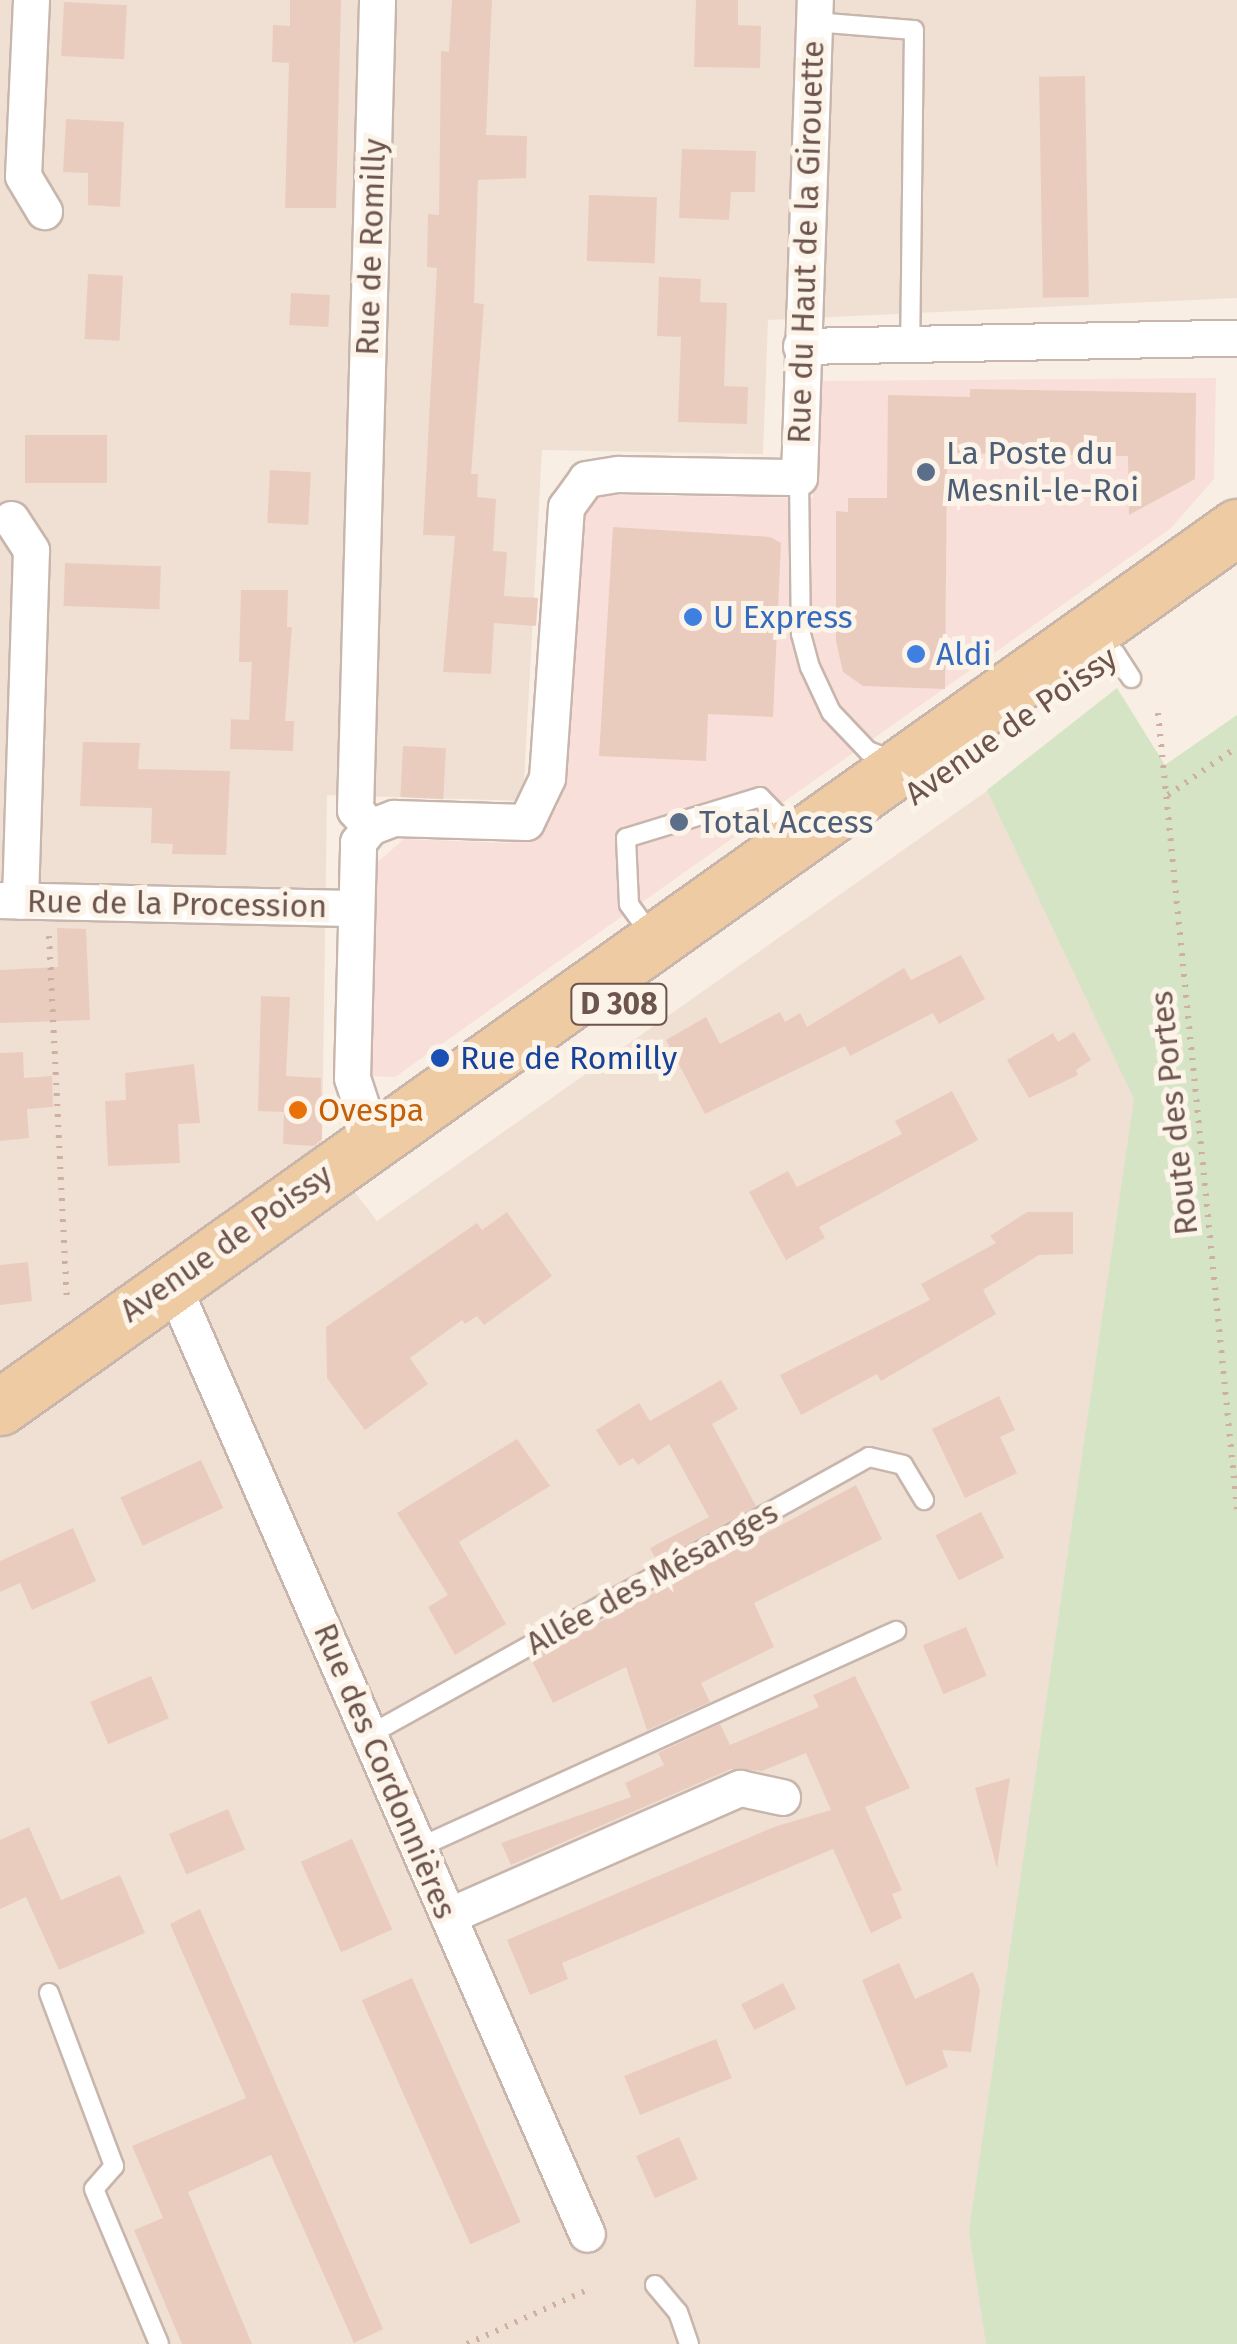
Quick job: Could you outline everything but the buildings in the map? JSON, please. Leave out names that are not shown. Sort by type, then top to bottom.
[{"type":"main road","name":"Avenue de Poissy","points":[[0,1437],[175,1296],[810,851],[1237,527]]},
{"type":"main road","name":"Avenue de Poissy","points":[[910,776],[1123,666],[1237,568]]},
{"type":"main road","name":"Avenue de Poissy","points":[[382,1152],[656,941],[810,851]]},
{"type":"main road","name":"Avenue de Poissy","points":[[0,1408],[70,1354],[175,1296]]},
{"type":"street","points":[[31,0],[23,176],[44,211]]},
{"type":"street","name":"Rue de Romilly","points":[[370,827],[355,810],[377,0]]},
{"type":"street","name":"Rue du Haut de la Girouette","points":[[370,827],[394,818],[526,822],[547,778],[566,507],[586,479],[618,474],[799,477],[814,11]]},
{"type":"street","points":[[801,346],[1237,338]]},
{"type":"street","points":[[11,519],[31,550],[22,900]]},
{"type":"street","points":[[370,827],[358,842],[354,908],[364,1022],[352,1078],[382,1152]]},
{"type":"street","name":"Rue de la Procession","points":[[22,900],[354,908]]},
{"type":"street","name":"Rue des Cordonnières","points":[[175,1296],[588,2234]]},
{"type":"street","points":[[448,1916],[740,1788],[782,1797]]},
{"type":"lane","points":[[814,11],[914,30],[910,344]]},
{"type":"lane","points":[[799,477],[801,634],[810,667],[831,712],[868,751],[910,776]]},
{"type":"lane","points":[[656,941],[629,904],[626,838],[760,797],[810,851]]},
{"type":"lane","name":"Allée des Mésanges","points":[[370,1735],[869,1457],[903,1466],[924,1500]]},
{"type":"lane","points":[[420,1847],[896,1631]]},
{"type":"lane","points":[[49,1993],[114,2166],[94,2189],[159,2344]]},
{"type":"lane","points":[[655,2285],[678,2312],[689,2344]]},
{"type":"path","name":"Route des Portes","points":[[1158,713],[1237,1508]]},
{"type":"path","points":[[1168,795],[1237,747]]},
{"type":"path","points":[[22,900],[70,1354]]},
{"type":"path","points":[[467,2344],[585,2291]]},
{"type":"shaded area","points":[[0,0],[1237,0],[1237,298],[768,320],[763,454],[542,450],[523,801],[327,795],[322,1149],[377,1221],[1082,724],[1182,977],[1042,2344],[0,2344]]},
{"type":"shaded area","points":[[1216,378],[1214,479],[1171,528],[395,1077],[367,1076],[372,867],[404,839],[509,843],[538,834],[558,806],[580,508],[605,495],[813,498],[820,381]]},
{"type":"green space","points":[[1117,688],[1165,765],[1237,715],[1237,2344],[986,2344],[969,2231],[1134,1099],[987,790]]},
{"type":"place","name":"La Poste du Mesnil-le-Roi","points":[[926,472]]},
{"type":"place","name":"U Express","points":[[693,617]]},
{"type":"place","name":"Aldi","points":[[916,654]]},
{"type":"place","name":"Total Access","points":[[679,822]]},
{"type":"place","name":"Rue de Romilly","points":[[440,1058]]},
{"type":"place","name":"Ovespa","points":[[298,1110]]}]
